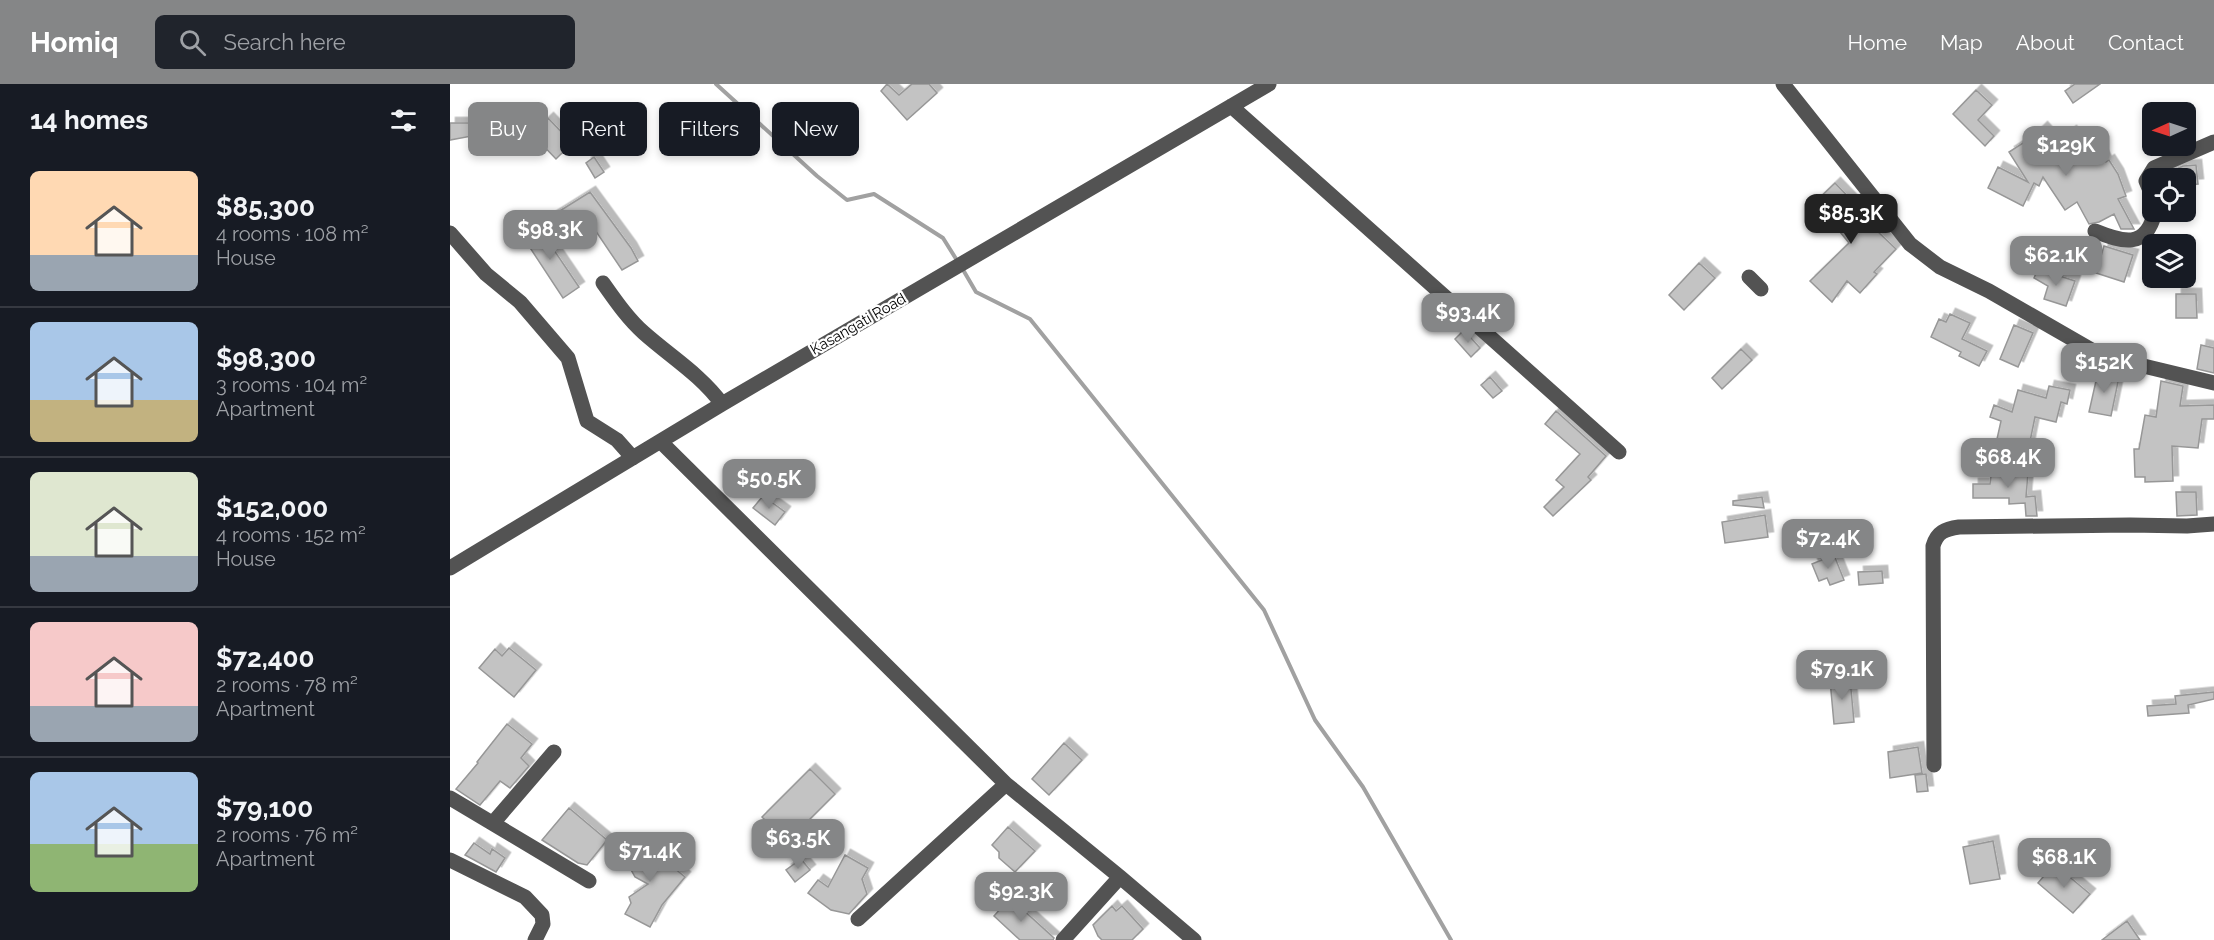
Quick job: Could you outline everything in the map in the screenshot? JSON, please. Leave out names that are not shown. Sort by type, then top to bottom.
[{"type":"street","name":"Kasangati Road","points":[[450,568],[722,404],[1269,84]]},
{"type":"street","points":[[1783,84],[1910,244],[1940,267],[1989,291],[2102,356],[2214,383]]},
{"type":"street","points":[[1231,106],[1618,452]]},
{"type":"street","points":[[2154,168],[2214,142]]},
{"type":"street","points":[[2095,231],[2121,241],[2136,239],[2149,227],[2151,222]]},
{"type":"street","points":[[450,233],[486,274],[520,302],[568,358],[587,421],[617,440],[633,458]]},
{"type":"street","points":[[1749,277],[1761,289]]},
{"type":"street","points":[[603,283],[641,331],[698,376],[722,404]]},
{"type":"street","points":[[661,442],[1006,784],[1120,876],[1194,940]]},
{"type":"street","points":[[1935,765],[1933,546],[1938,535],[1948,528],[1959,527],[2214,524]]},
{"type":"street","points":[[493,823],[554,752]]},
{"type":"street","points":[[858,919],[1006,784]]},
{"type":"street","points":[[450,798],[589,881]]},
{"type":"street","points":[[450,860],[525,897],[542,915],[543,924],[535,940]]},
{"type":"street","points":[[1063,940],[1120,876]]},
{"type":"building","points":[[887,84],[899,95],[912,84],[929,84],[937,93],[907,120],[881,91]]},
{"type":"building","points":[[2075,84],[2100,84],[2073,103],[2065,91]]},
{"type":"building","points":[[1976,90],[1992,105],[1978,120],[1994,136],[1985,146],[1953,114]]},
{"type":"building","points":[[548,118],[560,130],[560,155],[556,159],[548,151]]},
{"type":"building","points":[[450,123],[468,123],[468,137],[450,140]]},
{"type":"building","points":[[2042,127],[2056,143],[2071,131],[2086,152],[2098,146],[2106,162],[2109,160],[2118,174],[2126,196],[2118,199],[2134,229],[2121,229],[2114,214],[2099,222],[2089,224],[2077,202],[2065,210],[2043,177],[2039,186],[2034,183],[2023,206],[1988,188],[1998,167],[2028,182],[2009,152],[2031,138]]},
{"type":"building","points":[[594,157],[604,172],[595,178],[586,163]]},
{"type":"building","points":[[2196,165],[2198,184],[2196,184],[2196,168],[2179,168]]},
{"type":"building","points":[[1835,183],[1861,210],[1867,205],[1880,222],[1874,228],[1896,249],[1874,272],[1877,274],[1860,293],[1847,281],[1832,302],[1810,281],[1849,243],[1827,216],[1825,219],[1812,205]]},
{"type":"building","points":[[590,192],[638,261],[622,270],[587,218],[562,233],[550,217]]},
{"type":"building","points":[[537,225],[579,287],[563,298],[521,234]]},
{"type":"building","points":[[2104,246],[2133,255],[2124,282],[2096,273]]},
{"type":"building","points":[[1699,263],[1715,278],[1684,310],[1669,295]]},
{"type":"building","points":[[2038,269],[2075,281],[2066,306],[2044,299],[2048,286],[2034,278]]},
{"type":"building","points":[[2176,294],[2196,294],[2197,318],[2176,318]]},
{"type":"building","points":[[1950,314],[1970,323],[1962,339],[1987,351],[1979,366],[1959,356],[1961,352],[1931,337],[1939,319],[1946,322]]},
{"type":"building","points":[[2014,325],[2033,333],[2018,367],[2000,359]]},
{"type":"building","points":[[1464,330],[1480,348],[1471,357],[1455,339]]},
{"type":"building","points":[[2201,345],[2214,348],[2214,373],[2197,369]]},
{"type":"building","points":[[1741,349],[1752,360],[1722,389],[1712,378]]},
{"type":"building","points":[[2098,372],[2119,377],[2111,416],[2089,412]]},
{"type":"building","points":[[1490,377],[1502,391],[1493,398],[1481,385]]},
{"type":"building","points":[[2161,381],[2183,386],[2180,406],[2214,405],[2214,419],[2202,419],[2198,448],[2172,446],[2173,481],[2145,482],[2145,477],[2135,477],[2134,449],[2139,449],[2145,415],[2156,417]]},
{"type":"building","points":[[2049,386],[2070,390],[2067,404],[2061,402],[2056,422],[2035,417],[2027,456],[1995,448],[2001,421],[1990,417],[1994,405],[2012,412],[2018,390],[2046,398]]},
{"type":"building","points":[[1556,411],[1606,456],[1588,477],[1591,480],[1553,516],[1544,507],[1564,487],[1556,480],[1580,454],[1545,424]]},
{"type":"building","points":[[1992,468],[2028,473],[2026,497],[2035,496],[2037,516],[2026,516],[2025,503],[2009,504],[2009,498],[1973,498],[1973,484],[1990,484]]},
{"type":"building","points":[[2176,492],[2196,492],[2197,515],[2177,516]]},
{"type":"building","points":[[763,496],[785,512],[775,525],[753,508]]},
{"type":"building","points":[[1762,497],[1764,508],[1733,505],[1733,501]]},
{"type":"building","points":[[1765,515],[1768,537],[1725,543],[1722,522]]},
{"type":"building","points":[[1834,555],[1844,580],[1830,585],[1827,578],[1819,581],[1812,564]]},
{"type":"building","points":[[1882,571],[1883,583],[1859,585],[1858,572]]},
{"type":"building","points":[[509,648],[536,670],[514,697],[479,668],[495,649],[502,656]]},
{"type":"building","points":[[1850,678],[1854,722],[1834,724],[1830,680]]},
{"type":"building","points":[[2214,692],[2214,699],[2188,705],[2189,713],[2148,716],[2147,706],[2176,704],[2175,696]]},
{"type":"building","points":[[507,724],[532,744],[521,758],[529,766],[510,788],[500,781],[480,805],[456,789]]},
{"type":"building","points":[[1064,743],[1082,760],[1049,795],[1032,779]]},
{"type":"building","points":[[1918,747],[1922,773],[1890,778],[1888,752]]},
{"type":"building","points":[[810,769],[835,794],[787,842],[762,817]]},
{"type":"building","points":[[1926,774],[1928,791],[1917,792],[1915,775]]},
{"type":"building","points":[[569,808],[607,840],[587,865],[578,863],[542,840]]},
{"type":"building","points":[[1008,827],[1035,851],[1015,872],[999,858],[999,852],[992,845]]},
{"type":"building","points":[[639,839],[685,877],[662,905],[650,927],[625,914],[631,903],[629,897],[648,884],[635,877],[624,857]]},
{"type":"building","points":[[1993,841],[2000,879],[1970,884],[1963,847]]},
{"type":"building","points":[[474,843],[490,854],[492,849],[505,858],[496,872],[465,855]]},
{"type":"building","points":[[845,855],[868,868],[862,879],[867,894],[849,914],[831,910],[808,893],[818,880],[828,887]]},
{"type":"building","points":[[801,859],[810,870],[795,882],[786,870]]},
{"type":"building","points":[[2054,864],[2090,894],[2073,913],[2038,883]]},
{"type":"building","points":[[1010,898],[1054,938],[1053,940],[1020,940],[994,916]]},
{"type":"building","points":[[1112,906],[1116,911],[1122,906],[1143,929],[1132,940],[1102,940],[1098,936],[1093,925]]},
{"type":"building","points":[[2127,921],[2140,940],[2102,940]]},
{"type":"waterway","points":[[716,84],[817,176],[847,200],[874,194],[943,238],[958,262]]},
{"type":"waterway","points":[[962,268],[976,292],[1030,319],[1264,610],[1315,720],[1363,787],[1451,940]]}]
